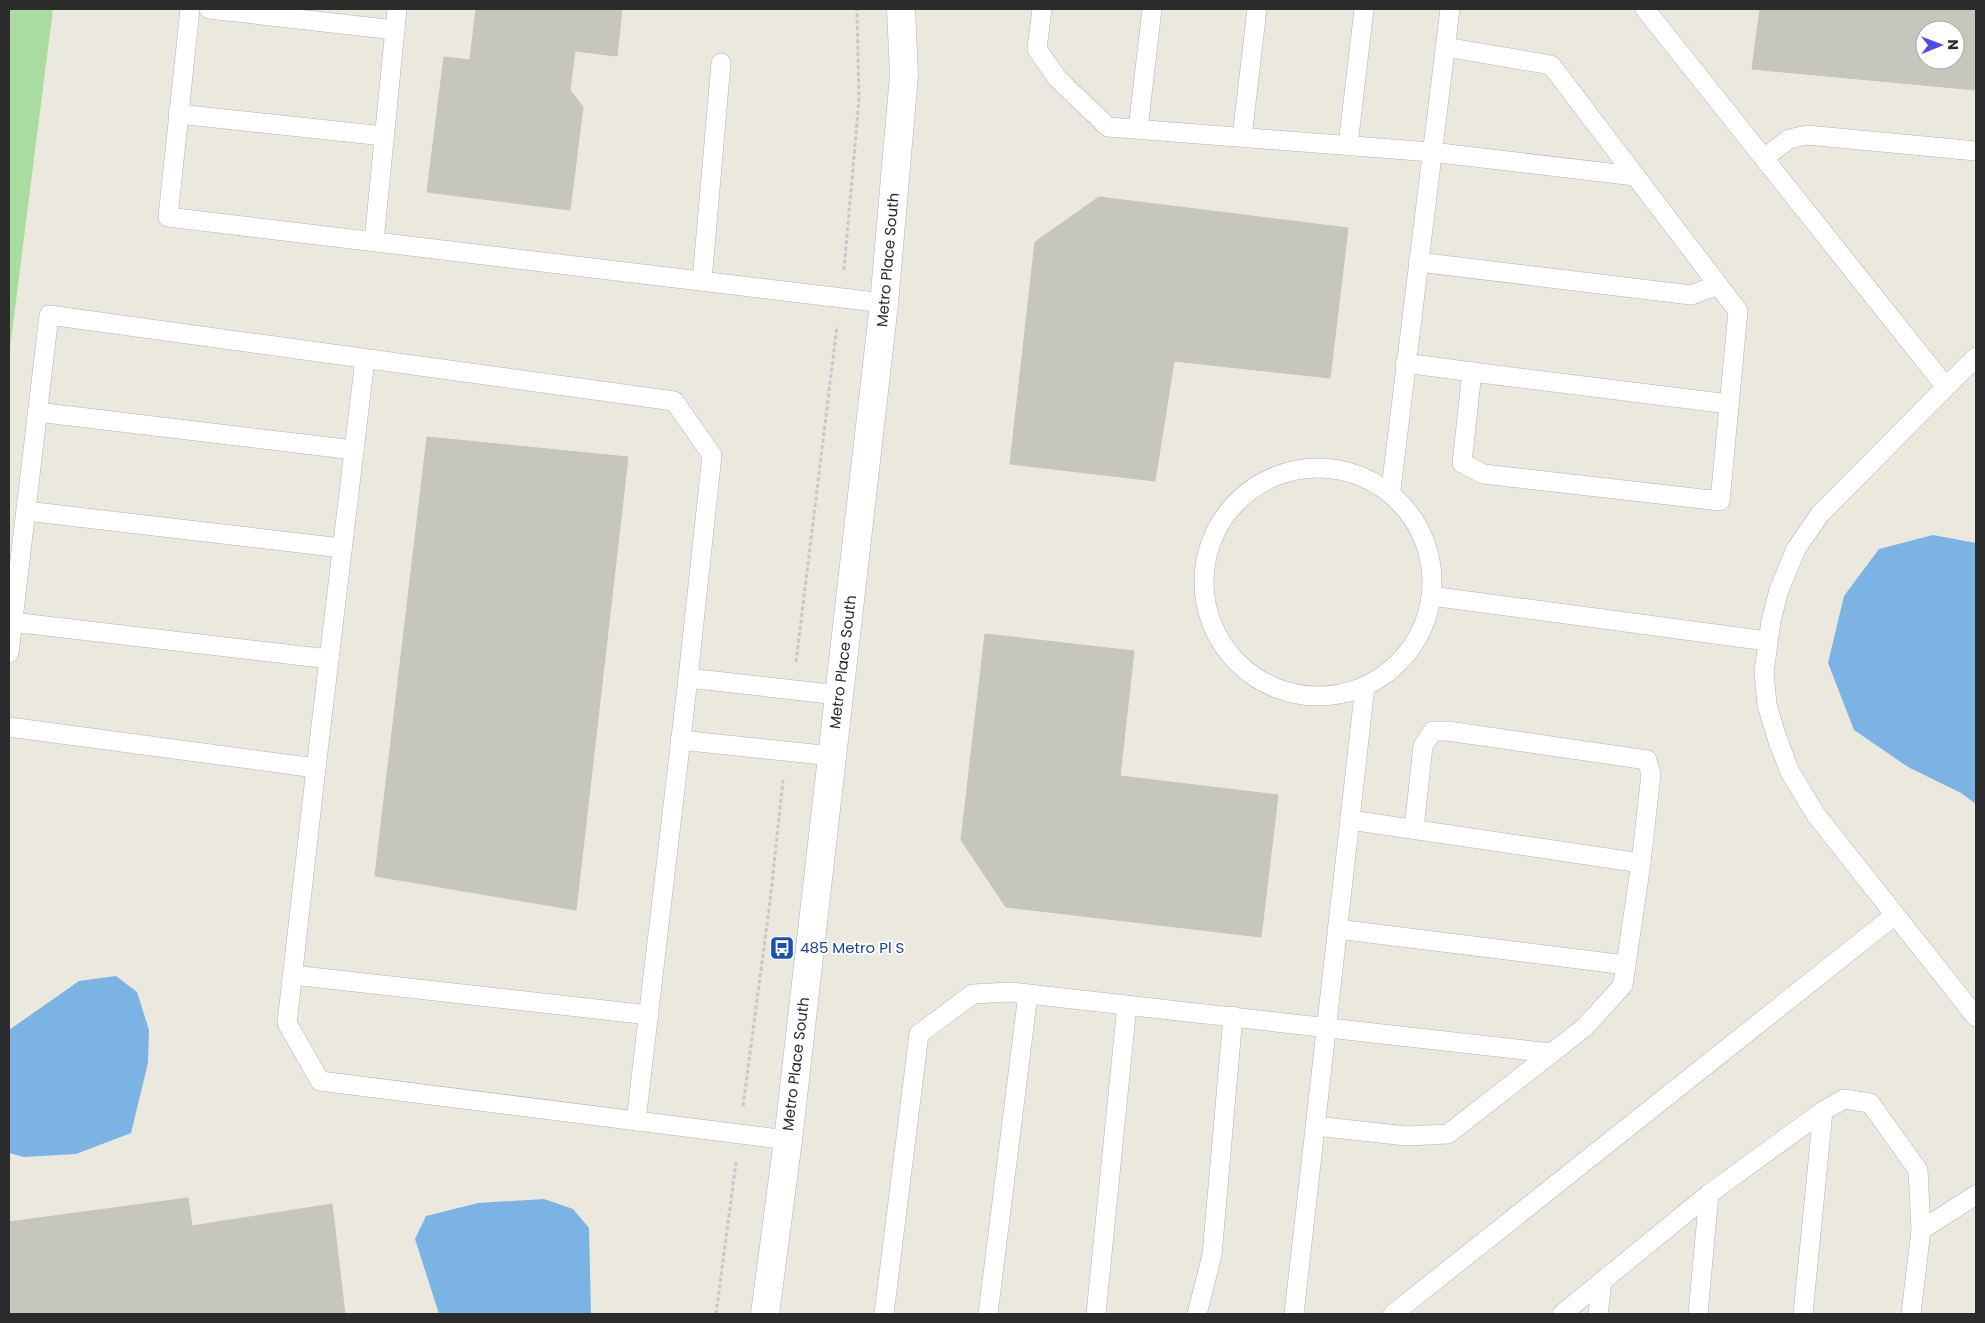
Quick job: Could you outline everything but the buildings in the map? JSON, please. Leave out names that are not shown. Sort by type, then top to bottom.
[{"type":"street","name":"Metro Place South","points":[[765,1314],[788,1140],[884,303],[904,75],[901,9]]},
{"type":"lane","points":[[190,9],[168,217],[884,303]]},
{"type":"lane","points":[[209,9],[395,30]]},
{"type":"lane","points":[[374,241],[397,9]]},
{"type":"lane","points":[[1042,9],[1037,49],[1057,78],[1108,127],[1431,152],[1635,176]]},
{"type":"lane","points":[[1138,129],[1152,9]]},
{"type":"lane","points":[[1242,137],[1258,9]]},
{"type":"lane","points":[[1348,145],[1364,9]]},
{"type":"lane","points":[[1391,489],[1450,9]]},
{"type":"lane","points":[[1645,9],[1946,387]]},
{"type":"lane","points":[[1445,47],[1551,65],[1738,311],[1720,501],[1483,474],[1462,463],[1472,372]]},
{"type":"lane","points":[[702,280],[721,64]]},
{"type":"lane","points":[[178,114],[384,136]]},
{"type":"lane","points":[[1764,158],[1789,139],[1807,135],[1976,151]]},
{"type":"lane","points":[[1418,262],[1691,295],[1718,285]]},
{"type":"lane","points":[[9,653],[49,315],[674,401],[712,455],[636,1121]]},
{"type":"lane","points":[[1976,357],[1820,514],[1796,549],[1779,590],[1767,641],[1764,672],[1767,705],[1778,741],[1790,772],[1816,815],[1976,1017]]},
{"type":"lane","points":[[365,359],[287,1023],[320,1081],[788,1140]]},
{"type":"lane","points":[[1405,363],[1729,404]]},
{"type":"lane","points":[[38,412],[354,450]]},
{"type":"lane","points":[[1304,468],[1342,469],[1375,480],[1391,489],[1406,507],[1425,540],[1433,576],[1430,596],[1428,614],[1412,648],[1386,675],[1352,692],[1314,697],[1277,690],[1244,670],[1220,642],[1206,606],[1204,568],[1214,532],[1236,501],[1267,478],[1304,468]]},
{"type":"lane","points":[[26,511],[342,548]]},
{"type":"lane","points":[[1430,596],[1767,641]]},
{"type":"lane","points":[[12,622],[329,659]]},
{"type":"lane","points":[[688,678],[839,695]]},
{"type":"lane","points":[[1294,1314],[1365,686]]},
{"type":"lane","points":[[9,728],[316,768]]},
{"type":"lane","points":[[1315,1126],[1407,1136],[1448,1134],[1585,1027],[1623,985],[1641,863],[1650,774],[1647,760],[1448,731],[1434,731],[1423,746],[1414,829]]},
{"type":"lane","points":[[680,740],[832,756]]},
{"type":"lane","points":[[1350,820],[1641,863]]},
{"type":"lane","points":[[1393,1314],[1895,915]]},
{"type":"lane","points":[[1337,929],[1626,965]]},
{"type":"lane","points":[[293,975],[648,1015]]},
{"type":"lane","points":[[884,1314],[919,1034],[973,994],[1010,992],[1326,1026],[1551,1053]]},
{"type":"lane","points":[[988,1314],[1028,994]]},
{"type":"lane","points":[[1096,1314],[1127,1005]]},
{"type":"lane","points":[[1197,1314],[1212,1255],[1233,1016]]},
{"type":"lane","points":[[1562,1314],[1709,1194],[1822,1111],[1844,1099],[1870,1103],[1918,1170],[1921,1230],[1911,1314]]},
{"type":"lane","points":[[1803,1314],[1822,1111]]},
{"type":"lane","points":[[1698,1314],[1709,1194]]},
{"type":"lane","points":[[1921,1230],[1976,1195]]},
{"type":"lane","points":[[1598,1314],[1602,1282]]},
{"type":"path","points":[[9,41],[12,9]]},
{"type":"green space","points":[[9,9],[53,9],[9,356]]},
{"type":"water","points":[[1933,535],[1976,543],[1976,804],[1961,793],[1908,767],[1854,730],[1828,663],[1844,596],[1879,549]]},
{"type":"water","points":[[116,976],[137,992],[149,1030],[148,1063],[131,1133],[76,1154],[24,1157],[9,1153],[9,1030],[79,981]]},
{"type":"water","points":[[544,1199],[573,1209],[589,1228],[591,1314],[439,1314],[415,1239],[426,1216],[478,1203]]},
{"type":"place","name":"485 Metro Pl S","points":[[782,948]]}]
